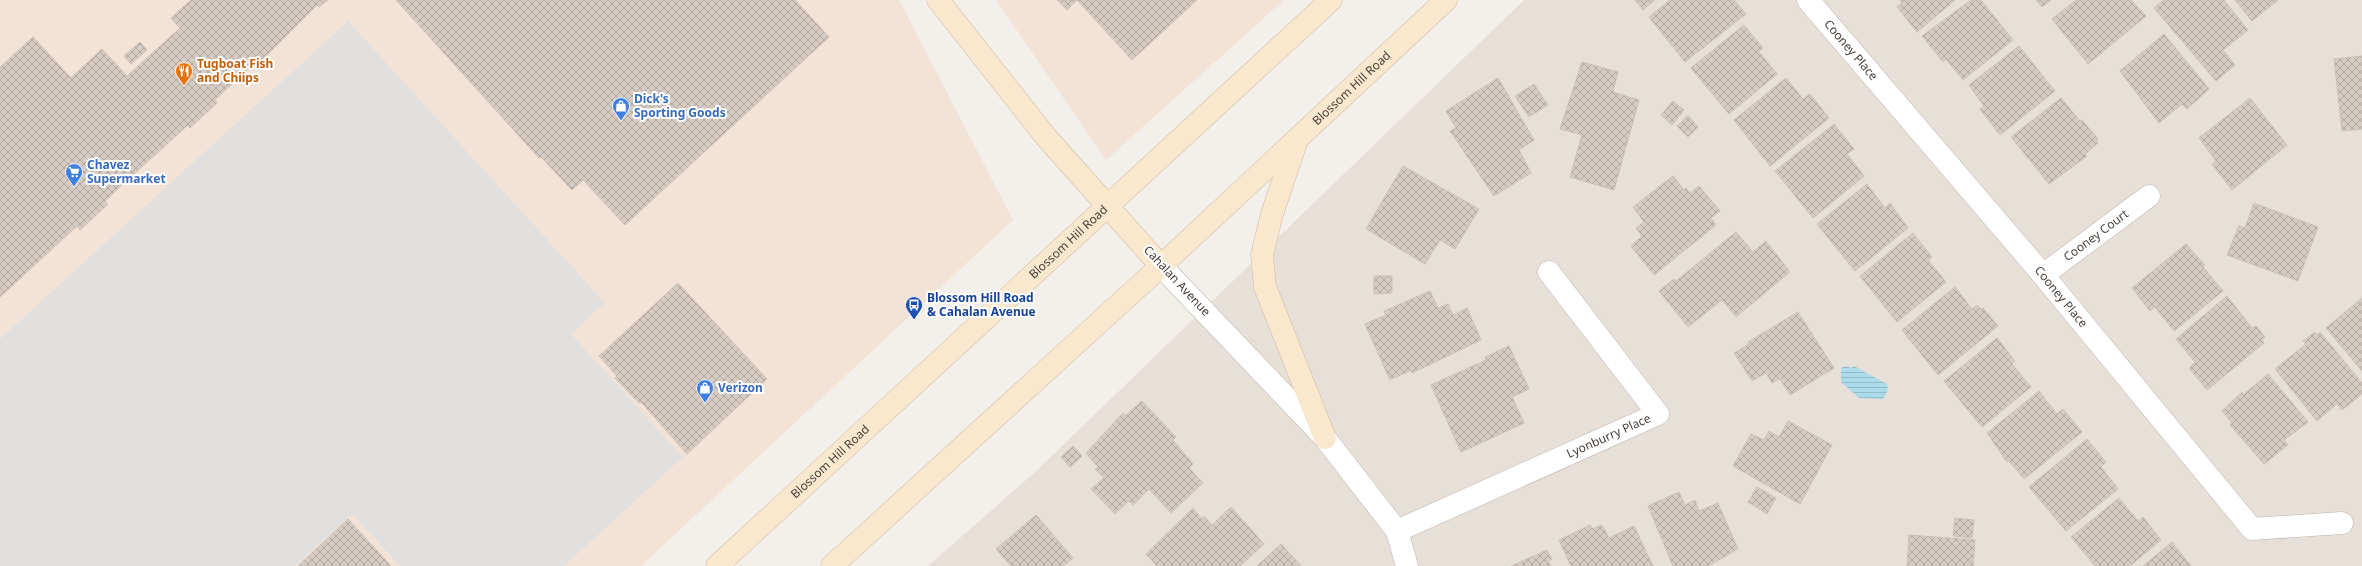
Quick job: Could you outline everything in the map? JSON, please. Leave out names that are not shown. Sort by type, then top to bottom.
[{"type":"main road","name":"Cahalan Avenue","points":[[938,0],[1046,137],[1161,266]]},
{"type":"main road","name":"Blossom Hill Road","points":[[717,566],[1331,0]]},
{"type":"main road","name":"Blossom Hill Road","points":[[832,566],[1161,266],[1446,0]]},
{"type":"main road","points":[[1298,137],[1270,221],[1262,255],[1264,287],[1325,438]]},
{"type":"street","name":"Cooney Place","points":[[1808,0],[2044,276],[2252,529],[2342,523]]},
{"type":"street","name":"Cooney Court","points":[[2044,276],[2149,196]]},
{"type":"street","name":"Cahalan Avenue","points":[[1161,266],[1325,438],[1397,531],[1407,566]]},
{"type":"street","name":"Lyonburry Place","points":[[1397,531],[1658,414],[1549,272]]},
{"type":"shaded area","points":[[0,0],[899,0],[1013,220],[641,566],[0,566]]},
{"type":"shaded area","points":[[996,0],[1284,0],[1106,160]]},
{"type":"shaded area","points":[[1524,0],[2362,0],[2362,566],[928,566],[1034,473]]},
{"type":"shaded area","points":[[348,21],[605,303],[571,334],[683,457],[564,566],[400,566],[352,514],[295,566],[0,566],[0,339]]},
{"type":"water","points":[[1846,366],[1851,368],[1854,366],[1887,384],[1888,390],[1883,399],[1859,398],[1841,382],[1841,368]]},
{"type":"building","points":[[191,0],[328,0],[319,7],[317,5],[255,67],[253,64],[215,100],[217,103],[190,128],[188,125],[126,181],[105,201],[108,204],[80,230],[77,226],[0,297],[0,67],[33,37],[71,78],[102,49],[127,76],[180,28],[171,18]]},
{"type":"building","name":"Dick's Sporting Goods","points":[[396,0],[795,0],[829,37],[625,225],[583,180],[572,190],[541,157],[539,158]]},
{"type":"building","points":[[1057,0],[1077,0],[1067,10]]},
{"type":"building","points":[[1077,0],[1197,0],[1132,60]]},
{"type":"building","points":[[1635,0],[1655,0],[1643,10]]},
{"type":"building","points":[[1670,0],[1734,0],[1746,14],[1685,62],[1649,17]]},
{"type":"building","points":[[1900,0],[1955,0],[1917,32],[1897,7],[1902,3]]},
{"type":"building","points":[[1971,0],[1981,0],[2013,40],[1963,80],[1946,59],[1943,62],[1922,36]]},
{"type":"building","points":[[2036,0],[2051,0],[2042,7]]},
{"type":"building","points":[[2076,0],[2131,0],[2146,16],[2088,64],[2052,19]]},
{"type":"building","points":[[2163,0],[2224,0],[2248,30],[2223,50],[2235,65],[2216,81],[2154,8]]},
{"type":"building","points":[[2235,0],[2278,0],[2252,21]]},
{"type":"building","points":[[1744,25],[1763,48],[1759,52],[1777,74],[1729,114],[1691,68]]},
{"type":"building","points":[[2164,34],[2209,89],[2187,109],[2182,104],[2159,123],[2120,71]]},
{"type":"building","points":[[140,42],[147,50],[131,64],[124,56]]},
{"type":"building","points":[[2019,46],[2055,91],[2000,135],[1980,109],[1984,106],[1969,85]]},
{"type":"building","points":[[2362,56],[2362,129],[2342,131],[2334,59]]},
{"type":"building","points":[[1582,62],[1618,72],[1613,92],[1639,100],[1614,190],[1570,177],[1582,135],[1560,129]]},
{"type":"building","points":[[1498,78],[1534,140],[1519,150],[1531,173],[1494,196],[1450,131],[1456,128],[1446,111]]},
{"type":"building","points":[[1786,78],[1803,99],[1810,94],[1829,118],[1770,166],[1734,120]]},
{"type":"building","points":[[1534,84],[1548,105],[1529,117],[1515,96]]},
{"type":"building","points":[[2061,98],[2080,121],[2082,120],[2098,139],[2096,140],[2098,143],[2085,154],[2087,156],[2049,184],[2011,137]]},
{"type":"building","points":[[2250,98],[2287,145],[2232,190],[2212,164],[2216,161],[2199,138]]},
{"type":"building","points":[[1673,101],[1684,110],[1672,125],[1661,115]]},
{"type":"building","points":[[1688,115],[1698,127],[1688,137],[1677,126]]},
{"type":"building","points":[[1834,124],[1854,149],[1847,154],[1864,176],[1813,218],[1775,171]]},
{"type":"building","points":[[1403,166],[1479,209],[1455,249],[1440,240],[1425,264],[1366,229]]},
{"type":"building","points":[[1673,176],[1684,190],[1686,188],[1690,193],[1699,186],[1720,211],[1711,218],[1716,225],[1654,275],[1631,246],[1642,236],[1636,228],[1644,222],[1633,207]]},
{"type":"building","points":[[1867,184],[1885,208],[1890,203],[1908,228],[1855,271],[1817,224]]},
{"type":"building","points":[[2254,203],[2318,227],[2298,281],[2227,255],[2239,226],[2245,228]]},
{"type":"building","points":[[1736,232],[1753,252],[1766,241],[1790,272],[1736,317],[1722,300],[1688,327],[1659,291],[1674,279],[1676,281]]},
{"type":"building","points":[[1913,233],[1932,257],[1928,260],[1946,282],[1897,322],[1860,276]]},
{"type":"building","points":[[2186,244],[2205,265],[2203,267],[2223,291],[2174,331],[2155,307],[2150,311],[2132,288]]},
{"type":"building","points":[[1374,276],[1392,276],[1392,293],[1374,294]]},
{"type":"building","points":[[678,283],[767,379],[687,454],[641,402],[639,403],[615,378],[617,376],[599,356]]},
{"type":"building","points":[[1955,287],[1972,309],[1977,305],[1981,309],[1983,308],[1998,326],[1938,375],[1902,330]]},
{"type":"building","points":[[1430,291],[1438,308],[1448,304],[1453,315],[1467,308],[1481,340],[1412,373],[1411,370],[1390,380],[1365,324],[1386,315],[1384,311]]},
{"type":"building","points":[[2227,296],[2252,328],[2256,326],[2265,337],[2262,340],[2264,343],[2207,390],[2189,368],[2195,362],[2176,339]]},
{"type":"building","points":[[2362,298],[2362,371],[2326,328]]},
{"type":"building","points":[[1798,312],[1834,368],[1790,395],[1780,379],[1772,383],[1766,373],[1752,381],[1734,353],[1749,344],[1748,342]]},
{"type":"building","points":[[2315,332],[2317,335],[2320,332],[2362,383],[2362,394],[2342,410],[2337,404],[2317,421],[2275,369],[2306,344],[2303,341]]},
{"type":"building","points":[[1997,338],[2015,361],[2012,364],[2031,387],[1982,427],[1944,381]]},
{"type":"building","points":[[1509,346],[1529,389],[1512,397],[1524,423],[1461,452],[1431,385],[1486,360],[1485,357]]},
{"type":"building","points":[[2268,374],[2308,422],[2284,440],[2288,445],[2264,464],[2230,425],[2232,423],[2222,411],[2242,392],[2243,395]]},
{"type":"building","points":[[2039,391],[2057,414],[2063,409],[2082,432],[2024,479],[2009,461],[2007,462],[1987,433]]},
{"type":"building","points":[[1142,401],[1176,437],[1173,440],[1193,464],[1189,468],[1203,483],[1171,513],[1149,489],[1133,505],[1129,501],[1115,514],[1091,489],[1104,478],[1095,469],[1098,467],[1086,453],[1123,413],[1125,416]]},
{"type":"building","points":[[1788,421],[1832,445],[1800,504],[1733,466],[1751,434],[1764,440],[1769,431],[1779,437]]},
{"type":"building","points":[[2087,439],[2106,462],[2101,467],[2118,489],[2066,531],[2029,487]]},
{"type":"building","points":[[1073,446],[1082,456],[1070,467],[1061,457]]},
{"type":"building","points":[[1757,487],[1776,498],[1767,514],[1748,502]]},
{"type":"building","points":[[1679,492],[1685,505],[1695,500],[1699,511],[1718,503],[1738,549],[1708,566],[1673,566],[1648,506]]},
{"type":"building","points":[[2119,498],[2138,521],[2143,517],[2161,540],[2130,566],[2095,566],[2071,537]]},
{"type":"building","points":[[1231,507],[1264,544],[1240,566],[1157,566],[1146,554],[1193,508],[1202,519],[1204,516],[1212,525]]},
{"type":"building","points":[[1036,515],[1073,558],[1063,566],[1011,566],[996,549]]},
{"type":"building","points":[[1955,518],[1974,520],[1972,538],[1953,536]]},
{"type":"building","points":[[348,519],[391,566],[298,566]]},
{"type":"building","points":[[1590,525],[1592,529],[1602,525],[1609,538],[1634,526],[1653,566],[1571,566],[1559,540]]},
{"type":"building","points":[[1909,535],[1975,540],[1973,566],[1907,566]]},
{"type":"building","points":[[2172,542],[2191,566],[2143,566]]},
{"type":"building","points":[[1281,544],[1301,566],[1257,566]]},
{"type":"building","points":[[1547,550],[1552,559],[1548,561],[1551,566],[1511,566]]},
{"type":"place","name":"Tugboat Fish and Chiips","points":[[184,86]]},
{"type":"place","name":"Dick's Sporting Goods","points":[[621,121]]},
{"type":"place","name":"Chavez Supermarket","points":[[74,187]]},
{"type":"place","name":"Blossom Hill Road & Cahalan Avenue","points":[[914,320]]},
{"type":"place","name":"Verizon","points":[[705,403]]}]
